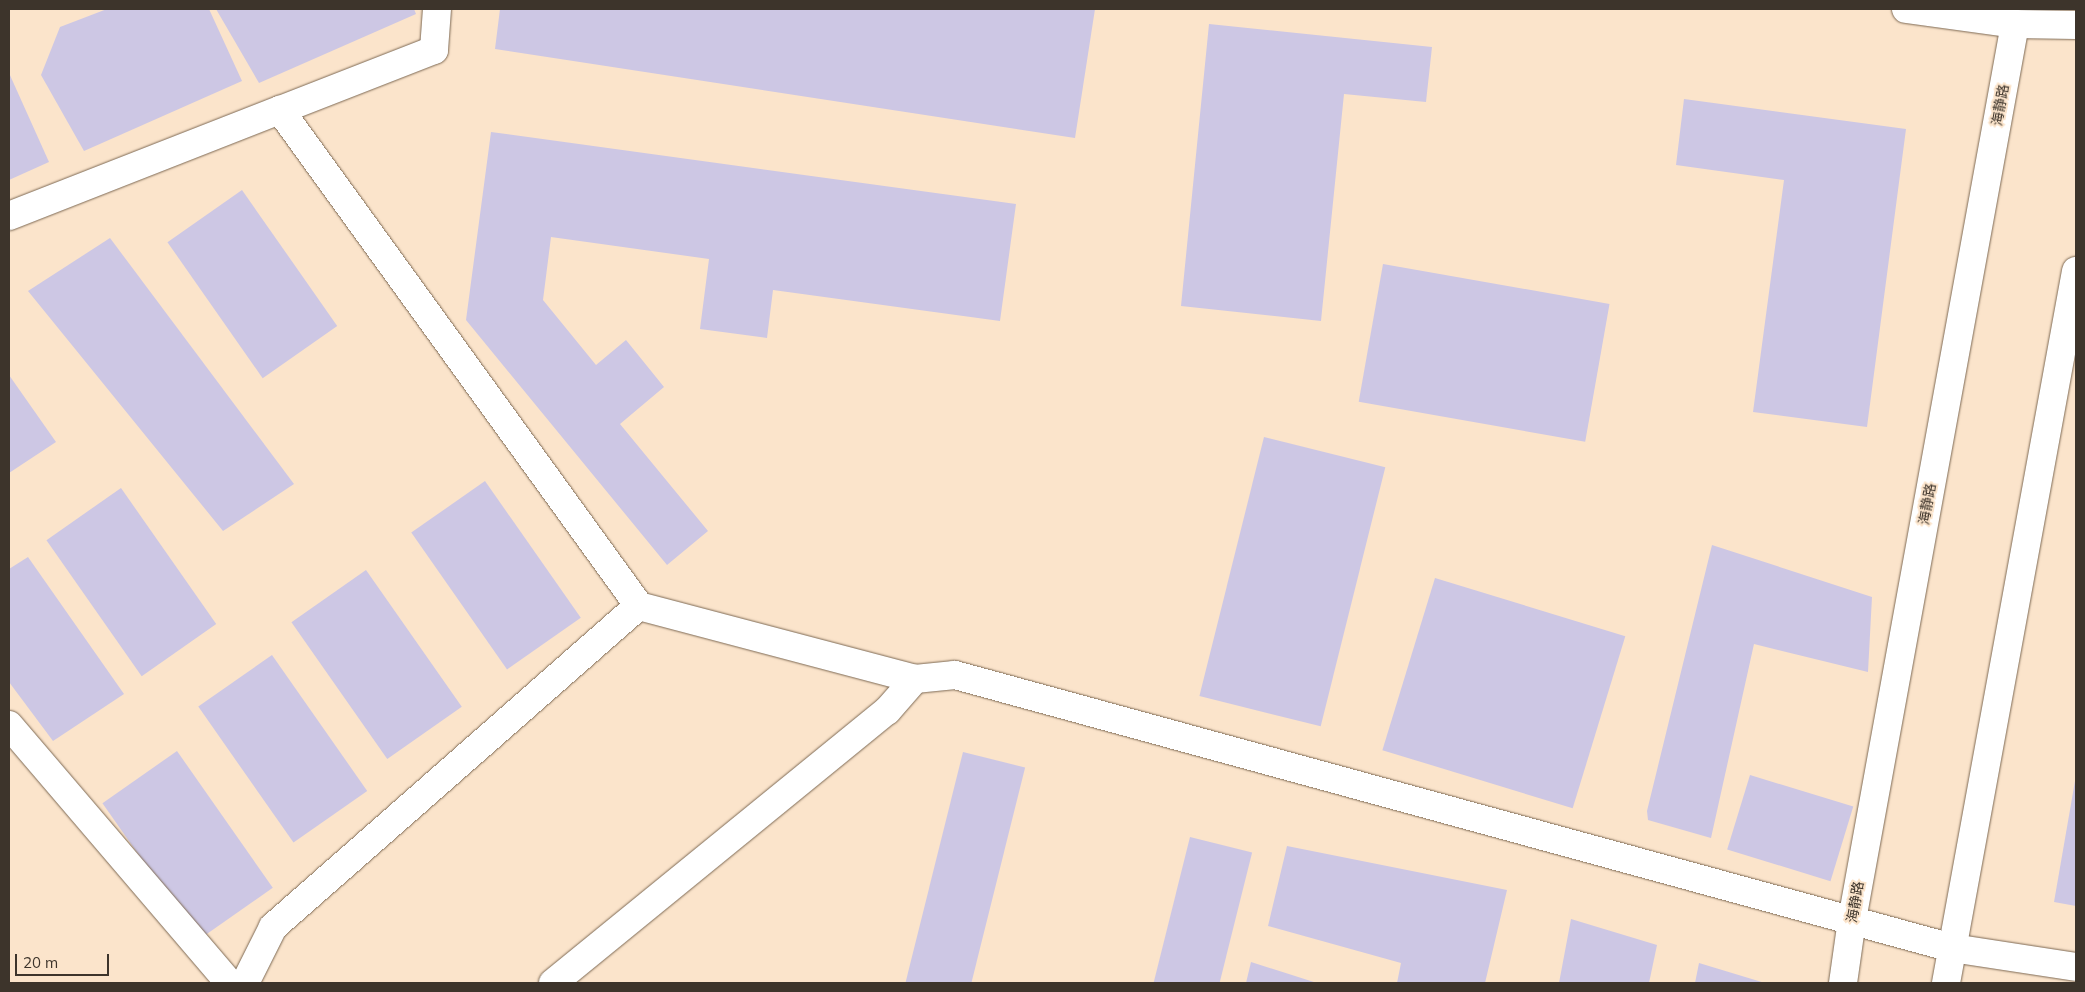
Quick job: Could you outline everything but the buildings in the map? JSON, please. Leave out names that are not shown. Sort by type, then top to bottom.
[{"type":"street","points":[[9,216],[434,50],[437,9]]},
{"type":"street","points":[[1906,9],[2015,24],[2076,25]]},
{"type":"street","name":"海静路","points":[[1843,983],[1852,920],[2015,24]]},
{"type":"street","points":[[280,110],[640,606],[915,679],[955,675],[1952,948],[2076,968]]},
{"type":"street","points":[[1946,983],[2076,271]]},
{"type":"street","points":[[245,983],[273,927],[640,606]]},
{"type":"street","points":[[553,983],[887,711],[915,679]]},
{"type":"street","points":[[9,725],[230,983]]}]
